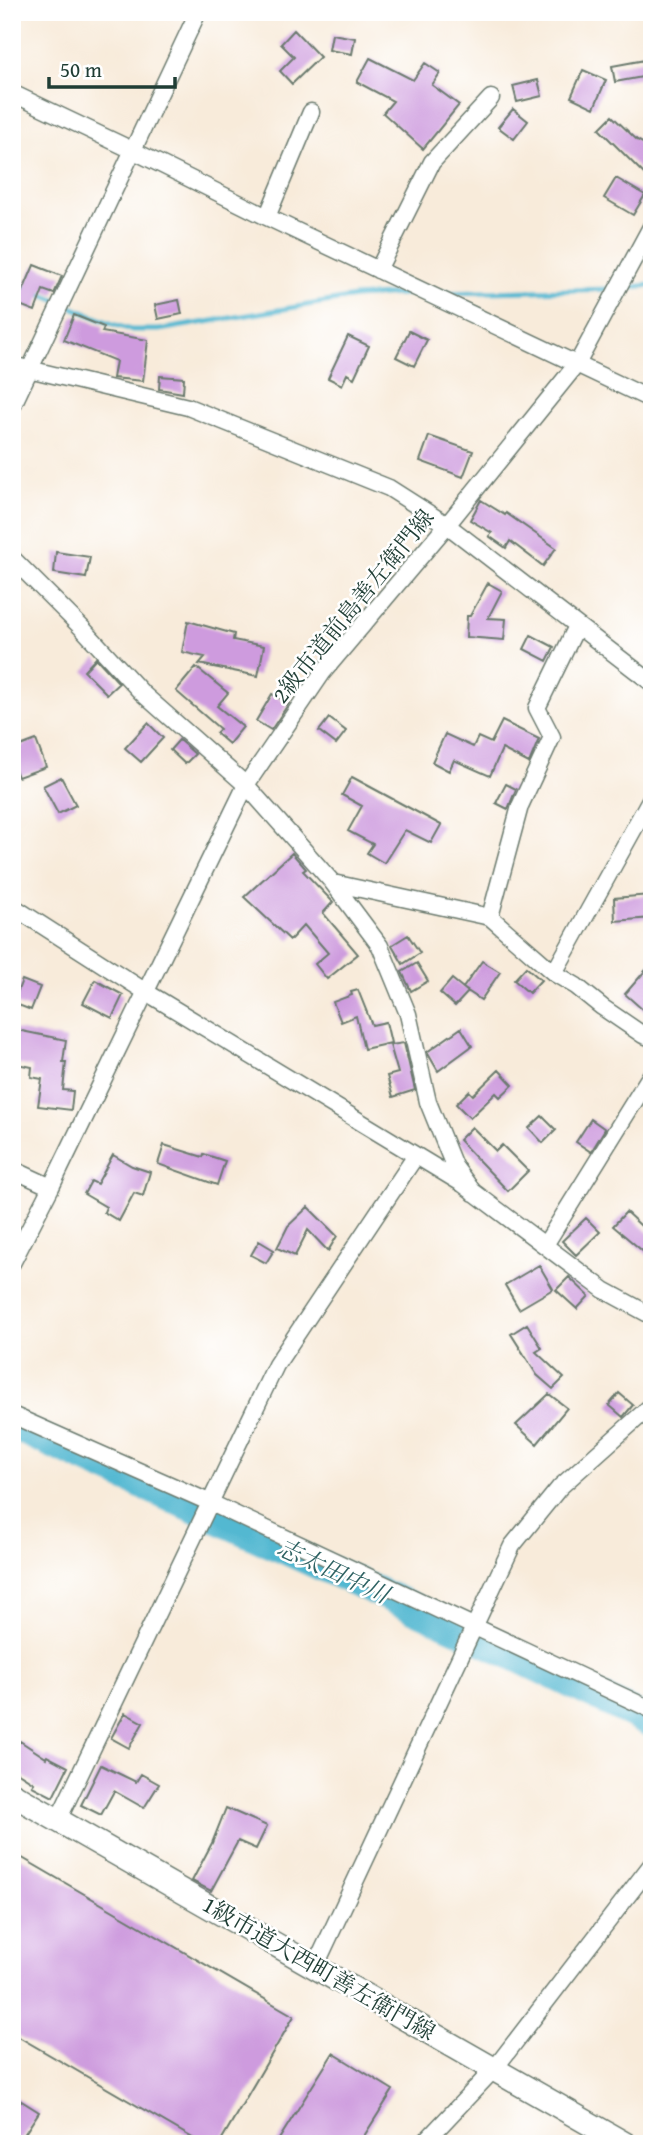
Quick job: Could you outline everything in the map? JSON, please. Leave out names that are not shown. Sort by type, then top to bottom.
[{"type":"street","points":[[12,407],[198,12]]},
{"type":"street","points":[[12,93],[652,400]]},
{"type":"street","points":[[378,270],[432,162],[491,98]]},
{"type":"street","points":[[267,217],[311,112]]},
{"type":"street","name":"2級市道前島善左衛門線","points":[[12,1263],[246,785],[323,673],[577,364],[652,225]]},
{"type":"street","points":[[12,365],[188,407],[389,488],[447,525],[652,683]]},
{"type":"street","points":[[12,558],[142,693],[246,785],[334,883],[380,946],[408,1014],[428,1102],[454,1166],[474,1193]]},
{"type":"street","points":[[490,917],[520,806],[552,737],[537,708],[577,626]]},
{"type":"street","points":[[554,974],[652,796]]},
{"type":"street","points":[[334,883],[490,917],[554,974],[652,1038]]},
{"type":"street","points":[[12,905],[146,992],[474,1193],[604,1290],[652,1316]]},
{"type":"street","points":[[545,1245],[652,1073]]},
{"type":"street","points":[[59,1818],[276,1365],[415,1157]]},
{"type":"street","points":[[12,1169],[51,1187]]},
{"type":"street","points":[[315,1967],[512,1546],[560,1487],[652,1405]]},
{"type":"street","points":[[12,1415],[211,1503],[652,1710]]},
{"type":"street","name":"1級市道大西町善左衛門線","points":[[12,1794],[59,1818],[625,2144]]},
{"type":"street","points":[[423,2144],[495,2068],[650,1869]]},
{"type":"building","points":[[294,30],[320,57],[292,84],[280,71],[294,57],[281,44]]},
{"type":"building","points":[[332,34],[355,38],[352,54],[329,50]]},
{"type":"building","points":[[370,58],[413,80],[425,63],[440,73],[432,85],[459,105],[423,149],[383,113],[393,101],[357,82]]},
{"type":"building","points":[[645,60],[648,76],[615,82],[612,66]]},
{"type":"building","points":[[583,70],[606,80],[594,108],[571,97]]},
{"type":"building","points":[[538,80],[542,96],[517,102],[513,86]]},
{"type":"building","points":[[513,109],[528,121],[514,139],[498,127]]},
{"type":"building","points":[[612,116],[637,140],[652,148],[652,182],[599,129]]},
{"type":"building","points":[[616,178],[645,195],[633,215],[604,198]]},
{"type":"building","points":[[34,265],[62,276],[54,294],[43,290],[35,311],[12,302],[17,289],[23,291]]},
{"type":"building","points":[[179,300],[182,314],[158,319],[155,305]]},
{"type":"building","points":[[74,315],[104,327],[102,332],[148,340],[143,381],[113,378],[116,361],[64,340]]},
{"type":"building","points":[[409,331],[427,340],[414,366],[396,357]]},
{"type":"building","points":[[348,336],[369,346],[354,378],[347,374],[342,385],[328,378]]},
{"type":"building","points":[[160,376],[184,378],[183,393],[159,389]]},
{"type":"building","points":[[429,436],[473,451],[463,477],[420,461]]},
{"type":"building","points":[[481,500],[505,515],[506,513],[556,548],[543,566],[510,541],[506,548],[489,536],[492,533],[470,520]]},
{"type":"building","points":[[56,552],[90,557],[86,578],[54,573]]},
{"type":"building","points":[[488,583],[502,591],[488,618],[506,619],[504,640],[466,637],[467,616],[470,616]]},
{"type":"building","points":[[188,621],[234,634],[233,640],[264,646],[258,676],[199,664],[205,657],[182,652]]},
{"type":"building","points":[[531,635],[554,647],[547,661],[524,649]]},
{"type":"building","points":[[96,658],[119,683],[107,694],[84,671]]},
{"type":"building","points":[[196,667],[228,693],[217,706],[243,727],[229,744],[216,733],[220,729],[176,691]]},
{"type":"building","points":[[272,694],[289,703],[271,730],[256,721]]},
{"type":"building","points":[[329,718],[346,731],[336,744],[319,731]]},
{"type":"building","points":[[502,721],[539,739],[529,763],[502,749],[490,776],[454,760],[449,771],[432,762],[445,734],[473,747],[478,737],[491,743]]},
{"type":"building","points":[[148,723],[163,738],[141,762],[125,748]]},
{"type":"building","points":[[36,740],[46,767],[18,777],[12,762],[12,749]]},
{"type":"building","points":[[179,740],[195,754],[185,764],[170,750]]},
{"type":"building","points":[[61,777],[76,805],[58,814],[43,786]]},
{"type":"building","points":[[352,777],[441,825],[431,843],[405,830],[384,863],[367,853],[373,844],[348,831],[362,806],[342,795]]},
{"type":"building","points":[[506,784],[516,789],[508,809],[496,803]]},
{"type":"building","points":[[292,853],[306,869],[303,871],[333,902],[323,913],[358,954],[327,979],[315,964],[328,953],[304,925],[290,940],[244,897]]},
{"type":"building","points":[[650,895],[652,918],[615,921],[614,898]]},
{"type":"building","points":[[408,935],[420,953],[403,964],[392,945]]},
{"type":"building","points":[[482,961],[500,972],[481,1000],[463,988]]},
{"type":"building","points":[[417,963],[428,981],[411,991],[402,972]]},
{"type":"building","points":[[652,963],[652,1018],[625,994]]},
{"type":"building","points":[[526,967],[541,980],[529,993],[514,980]]},
{"type":"building","points":[[452,979],[468,992],[455,1006],[440,993]]},
{"type":"building","points":[[22,980],[40,987],[31,1010],[13,1003]]},
{"type":"building","points":[[95,980],[123,995],[112,1018],[83,1003]]},
{"type":"building","points":[[358,990],[372,1025],[386,1022],[391,1043],[364,1049],[356,1016],[341,1022],[333,1002]]},
{"type":"building","points":[[461,1028],[472,1046],[438,1071],[427,1052]]},
{"type":"building","points":[[12,1029],[66,1040],[63,1090],[73,1091],[71,1110],[38,1106],[42,1079],[31,1077],[32,1067],[12,1063]]},
{"type":"building","points":[[404,1043],[415,1090],[393,1097],[387,1076],[398,1073],[390,1045]]},
{"type":"building","points":[[499,1070],[513,1085],[500,1097],[496,1093],[470,1118],[456,1104],[469,1091],[473,1095]]},
{"type":"building","points":[[542,1116],[556,1130],[543,1143],[529,1128]]},
{"type":"building","points":[[591,1119],[605,1129],[591,1152],[576,1142]]},
{"type":"building","points":[[472,1127],[496,1151],[502,1145],[528,1171],[508,1191],[459,1140]]},
{"type":"building","points":[[164,1145],[225,1161],[217,1185],[158,1164]]},
{"type":"building","points":[[113,1155],[150,1172],[143,1196],[134,1193],[119,1221],[104,1212],[106,1207],[84,1194],[91,1181],[97,1184]]},
{"type":"building","points":[[308,1207],[337,1236],[328,1251],[308,1230],[295,1256],[277,1248],[288,1226]]},
{"type":"building","points":[[626,1212],[652,1236],[652,1259],[613,1226]]},
{"type":"building","points":[[586,1218],[600,1232],[576,1255],[562,1241]]},
{"type":"building","points":[[259,1241],[274,1250],[266,1263],[251,1255]]},
{"type":"building","points":[[539,1265],[553,1289],[519,1309],[505,1285]]},
{"type":"building","points":[[569,1277],[589,1296],[577,1309],[556,1290]]},
{"type":"building","points":[[527,1324],[542,1348],[536,1352],[564,1378],[553,1389],[537,1375],[511,1334]]},
{"type":"building","points":[[619,1393],[633,1405],[623,1417],[609,1405]]},
{"type":"building","points":[[549,1394],[567,1408],[537,1444],[516,1425]]},
{"type":"building","points":[[125,1713],[143,1723],[129,1748],[111,1738]]},
{"type":"building","points":[[20,1741],[46,1758],[47,1756],[68,1767],[53,1797],[32,1786],[34,1783],[12,1769],[12,1754]]},
{"type":"building","points":[[101,1765],[136,1782],[141,1774],[159,1784],[144,1808],[114,1791],[101,1815],[81,1805]]},
{"type":"building","points":[[226,1808],[267,1826],[256,1849],[238,1841],[211,1891],[192,1881]]},
{"type":"building","points":[[12,1852],[294,2016],[219,2144],[203,2144],[12,2033]]},
{"type":"building","points":[[333,2053],[393,2090],[359,2144],[276,2144]]},
{"type":"building","points":[[12,2095],[39,2112],[18,2144],[12,2144]]},
{"type":"waterway","points":[[12,282],[29,289]]},
{"type":"waterway","points":[[622,288],[652,285]]},
{"type":"waterway","points":[[441,293],[613,289]]},
{"type":"waterway","points":[[38,293],[131,330],[159,330],[355,297],[417,293]]},
{"type":"waterway","name":"志太田中川","points":[[12,1425],[455,1627],[652,1723]]}]
